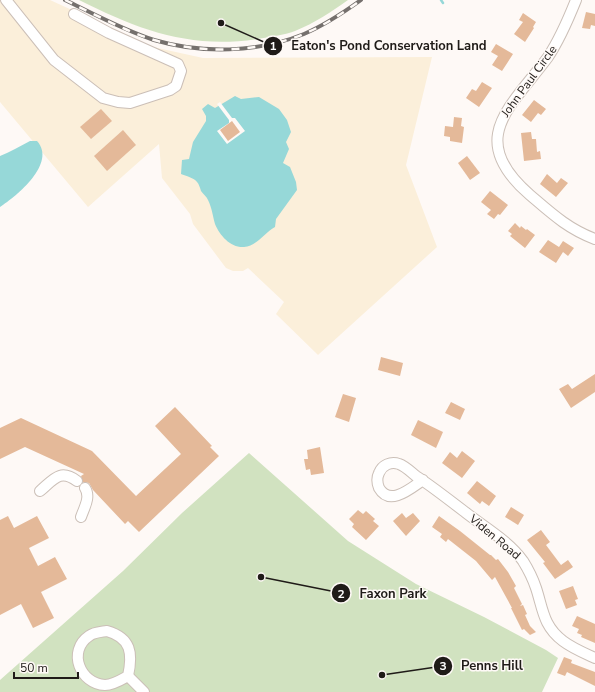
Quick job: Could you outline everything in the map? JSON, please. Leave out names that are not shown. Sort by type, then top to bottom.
[{"type":"street","points":[[6,0],[54,60],[103,98],[118,102],[130,103],[170,90],[176,86],[181,71],[178,64],[109,33],[74,14]]},
{"type":"street","name":"John Paul Circle","points":[[576,0],[555,46],[512,102],[503,117],[499,127],[498,141],[499,152],[503,162],[508,173],[517,184],[564,224],[581,234],[595,239]]},
{"type":"street","name":"Viden Road","points":[[423,480],[399,496],[392,496],[383,492],[377,480],[378,474],[386,465],[397,463],[403,466],[423,480],[513,550],[522,560],[531,575],[537,591],[543,616],[552,630],[564,642],[595,658]]},
{"type":"street","points":[[40,491],[53,479],[64,474],[77,480]]},
{"type":"street","points":[[81,517],[88,494],[85,488]]},
{"type":"street","points":[[107,631],[117,634],[126,642],[131,653],[131,663],[128,676],[107,685],[95,683],[84,676],[79,665],[78,654],[81,645],[89,636],[97,632],[107,631]]},
{"type":"street","points":[[128,676],[144,692]]},
{"type":"shaded area","points":[[0,0],[50,0],[153,47],[203,58],[432,57],[406,165],[437,247],[318,355],[276,314],[284,302],[248,268],[243,271],[233,271],[226,268],[193,224],[190,214],[162,178],[159,144],[88,207],[0,102]]},
{"type":"green space","points":[[79,0],[348,0],[316,21],[286,34],[257,39],[209,41],[187,39],[144,28],[101,11]]},
{"type":"green space","points":[[249,453],[348,541],[416,584],[484,617],[558,658],[542,692],[0,692],[0,680],[123,571],[182,513]]},
{"type":"water","points":[[235,96],[241,99],[259,97],[279,109],[287,120],[291,132],[286,142],[289,149],[283,163],[290,167],[296,182],[297,190],[276,219],[275,227],[257,242],[244,247],[235,246],[223,237],[215,224],[207,199],[201,191],[198,183],[192,178],[181,174],[182,160],[189,159],[193,142],[206,121],[206,116],[202,109],[208,104],[215,108]]},
{"type":"water","points":[[30,141],[37,141],[42,150],[42,159],[39,169],[16,195],[0,207],[0,156]]},
{"type":"pier","points":[[220,102],[232,118],[235,118],[245,131],[227,144],[217,131],[229,123],[229,120],[217,104]]},
{"type":"building","points":[[586,12],[595,14],[595,26],[591,25],[590,29],[582,28]]},
{"type":"building","points":[[523,13],[536,22],[525,42],[514,34],[523,22],[519,20]]},
{"type":"building","points":[[496,44],[513,54],[502,71],[492,65],[498,56],[491,52]]},
{"type":"building","points":[[482,82],[492,88],[479,107],[466,98],[472,89],[476,91]]},
{"type":"building","points":[[534,100],[546,109],[541,115],[538,113],[531,122],[522,115]]},
{"type":"building","points":[[101,109],[112,121],[91,139],[80,127]]},
{"type":"building","points":[[454,117],[462,118],[461,126],[464,127],[462,143],[450,141],[450,137],[444,136],[445,126],[453,127]]},
{"type":"building","points":[[232,121],[240,132],[228,141],[220,130]]},
{"type":"building","points":[[123,130],[136,145],[107,171],[94,156]]},
{"type":"building","points":[[531,132],[532,139],[536,139],[537,152],[540,151],[541,159],[524,161],[521,133]]},
{"type":"building","points":[[467,156],[480,173],[470,180],[458,163]]},
{"type":"building","points":[[547,174],[557,183],[561,178],[568,183],[556,197],[540,184]]},
{"type":"building","points":[[490,191],[508,205],[500,215],[498,214],[494,219],[487,214],[491,210],[481,202]]},
{"type":"building","points":[[515,223],[520,228],[521,226],[535,235],[525,248],[510,236],[512,234],[508,231]]},
{"type":"building","points":[[548,240],[559,247],[563,241],[574,248],[568,256],[563,252],[556,263],[539,252]]},
{"type":"building","points":[[381,357],[403,363],[400,376],[378,370]]},
{"type":"building","points":[[595,374],[595,392],[571,408],[559,389],[568,384],[572,389]]},
{"type":"building","points":[[343,394],[356,398],[349,422],[335,417]]},
{"type":"building","points":[[451,402],[465,409],[460,420],[445,413]]},
{"type":"building","points":[[175,407],[212,446],[210,447],[219,456],[139,532],[128,521],[125,524],[93,490],[89,483],[83,482],[81,476],[84,474],[25,447],[0,459],[0,428],[21,418],[92,451],[136,496],[181,454],[155,426]]},
{"type":"building","points":[[418,420],[443,432],[436,448],[411,435]]},
{"type":"building","points":[[320,447],[324,473],[311,475],[310,469],[306,470],[304,459],[308,459],[307,450]]},
{"type":"building","points":[[462,451],[475,461],[462,478],[442,463],[450,452],[457,458]]},
{"type":"building","points":[[477,481],[496,496],[489,506],[482,501],[480,504],[467,493]]},
{"type":"building","points":[[511,507],[524,515],[518,525],[505,517]]},
{"type":"building","points":[[358,510],[363,514],[366,511],[375,519],[373,521],[379,526],[366,540],[352,527],[354,524],[349,519]]},
{"type":"building","points":[[402,513],[406,518],[413,513],[420,521],[406,536],[393,521]]},
{"type":"building","points":[[8,516],[14,528],[37,516],[49,538],[29,548],[38,566],[55,557],[67,579],[41,592],[54,618],[33,628],[21,604],[0,615],[0,520]]},
{"type":"building","points":[[439,516],[496,560],[498,559],[516,586],[514,588],[522,604],[520,606],[523,605],[527,614],[525,615],[530,626],[536,632],[530,635],[524,629],[522,630],[495,577],[492,580],[476,561],[448,539],[446,542],[440,537],[442,534],[432,527]]},
{"type":"building","points":[[541,530],[550,542],[546,545],[561,565],[568,560],[573,567],[555,579],[543,563],[545,562],[527,540]]},
{"type":"building","points":[[573,586],[578,599],[575,600],[577,605],[566,609],[559,591]]},
{"type":"building","points":[[577,616],[595,624],[595,643],[581,637],[582,635],[577,633],[579,629],[572,626]]},
{"type":"building","points":[[564,657],[572,660],[571,663],[595,672],[595,686],[567,672],[565,676],[557,673]]},
{"type":"railway","points":[[65,0],[142,36],[172,45],[210,49],[249,48],[286,40],[319,27],[361,0]]},
{"type":"place","name":"Eaton's Pond Conservation Land","points":[[221,23]]},
{"type":"place","name":"Faxon Park","points":[[261,577]]},
{"type":"place","name":"Penns Hill","points":[[382,675]]}]
